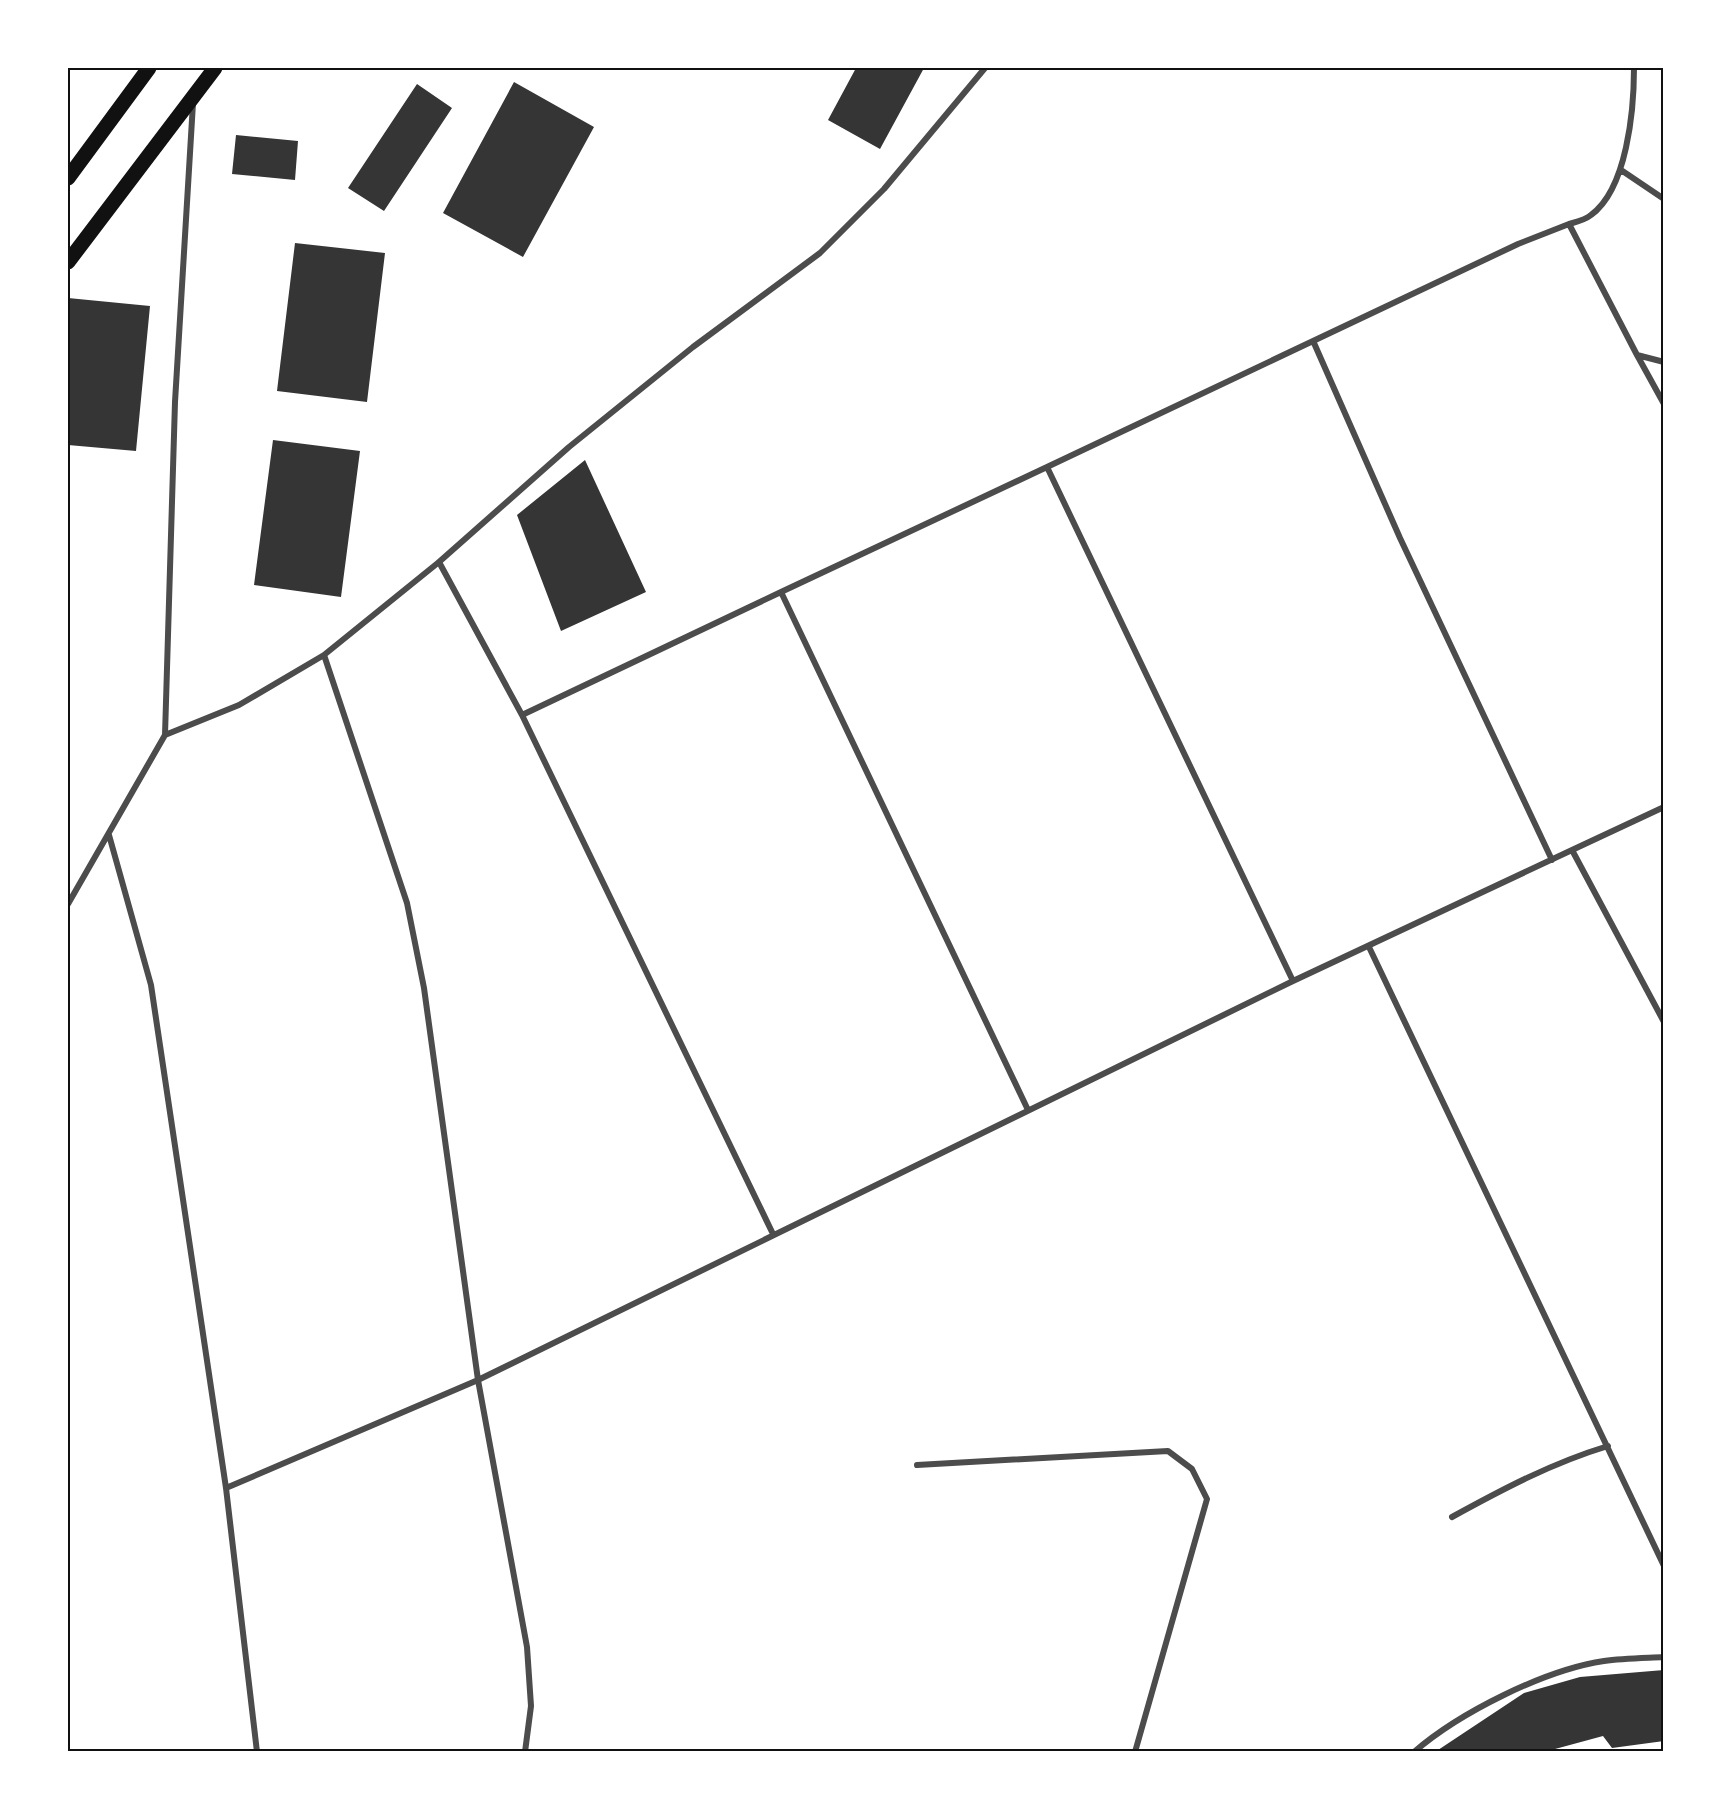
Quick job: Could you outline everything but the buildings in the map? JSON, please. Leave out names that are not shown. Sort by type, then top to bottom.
[{"type":"main road","points":[[68,178],[149,68]]},
{"type":"main road","points":[[68,262],[214,68]]},
{"type":"street","points":[[165,735],[239,705],[324,655],[439,562],[569,447],[693,347],[820,253],[884,189],[986,68]]},
{"type":"street","points":[[522,715],[781,591],[1314,343],[1518,244],[1590,216],[1603,203],[1621,170],[1634,92],[1634,68]]},
{"type":"street","points":[[68,904],[165,735],[175,402],[194,96]]},
{"type":"street","points":[[1621,170],[1664,199]]},
{"type":"street","points":[[1569,224],[1664,404]]},
{"type":"street","points":[[1314,343],[1400,538],[1552,860]]},
{"type":"street","points":[[1637,355],[1664,362]]},
{"type":"street","points":[[1047,467],[1293,981]]},
{"type":"street","points":[[439,562],[522,715],[773,1234]]},
{"type":"street","points":[[781,591],[1028,1110]]},
{"type":"street","points":[[324,655],[407,903],[423,988],[478,1380],[526,1647],[531,1706],[525,1752]]},
{"type":"street","points":[[226,1488],[478,1380],[1293,981],[1664,807]]},
{"type":"street","points":[[109,836],[151,985],[226,1488],[257,1752]]},
{"type":"street","points":[[1572,850],[1664,1022]]},
{"type":"street","points":[[1369,947],[1664,1566]]},
{"type":"street","points":[[1452,1517],[1526,1477],[1573,1457],[1608,1446]]},
{"type":"street","points":[[917,1464],[1168,1451],[1192,1469],[1207,1499],[1135,1752]]},
{"type":"street","points":[[1414,1752],[1430,1738],[1492,1701],[1549,1677],[1603,1661],[1664,1657]]}]
